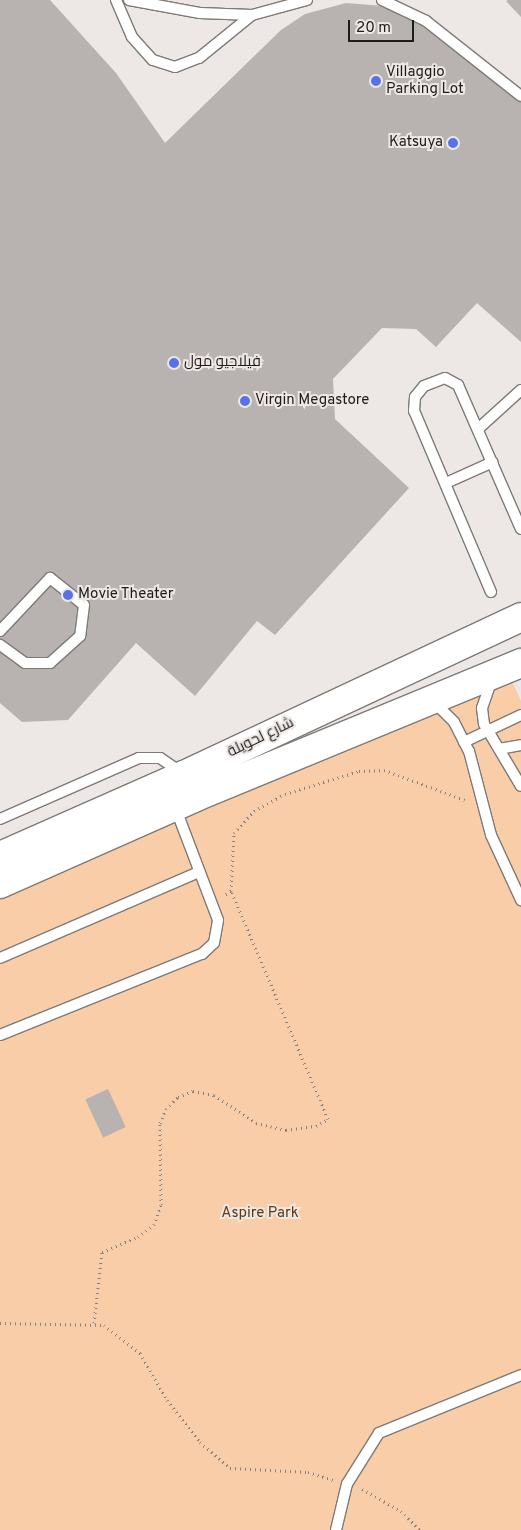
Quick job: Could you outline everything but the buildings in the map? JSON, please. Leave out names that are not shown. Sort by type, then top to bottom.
[{"type":"street","name":"شارع لحويلة","points":[[0,856],[184,776],[359,690],[519,617]]},
{"type":"street","name":"شارع لحويلة","points":[[0,884],[175,806],[434,701],[521,663]]},
{"type":"street","points":[[359,690],[374,725]]},
{"type":"lane","points":[[116,0],[132,37],[153,60],[175,67],[199,58],[252,15]]},
{"type":"lane","points":[[129,0],[200,14],[252,15],[307,0]]},
{"type":"lane","points":[[382,0],[426,21],[521,96]]},
{"type":"lane","points":[[491,592],[414,410],[418,390],[437,380],[452,380],[478,429],[521,529]]},
{"type":"lane","points":[[478,429],[521,390]]},
{"type":"lane","points":[[446,483],[493,462]]},
{"type":"lane","points":[[0,631],[50,578],[84,605],[80,636],[50,663],[25,663],[0,645]]},
{"type":"lane","points":[[493,675],[482,708],[488,731],[521,786]]},
{"type":"lane","points":[[434,701],[454,722],[464,742],[482,806],[521,900]]},
{"type":"lane","points":[[464,742],[521,714]]},
{"type":"lane","points":[[499,749],[521,745]]},
{"type":"lane","points":[[0,818],[139,758],[160,758],[184,776]]},
{"type":"lane","points":[[0,1035],[202,954],[218,936],[211,902],[175,806]]},
{"type":"lane","points":[[0,958],[199,872]]},
{"type":"lane","points":[[336,1530],[347,1484],[379,1433],[521,1375]]},
{"type":"path","points":[[94,1323],[102,1252],[138,1238],[154,1225],[161,1204],[160,1123],[178,1097],[194,1091],[214,1095],[256,1124],[286,1130],[316,1126],[328,1119],[231,891],[234,834],[254,811],[285,794],[360,771],[384,770],[482,806]]},
{"type":"path","points":[[211,902],[231,891]]},
{"type":"path","points":[[0,1323],[94,1323],[104,1325],[140,1353],[172,1407],[200,1442],[230,1468],[308,1472],[347,1484],[394,1506],[420,1530]]},
{"type":"green space","name":"Aspire Park","points":[[509,675],[521,701],[521,1530],[0,1530],[0,898]]},
{"type":"place","name":"Villaggio Parking Lot","points":[[376,81]]},
{"type":"place","name":"Katsuya","points":[[453,143]]},
{"type":"place","name":"فيلاجيو مول","points":[[174,363]]},
{"type":"place","name":"Virgin Megastore","points":[[245,401]]},
{"type":"place","name":"Movie Theater","points":[[68,595]]}]
